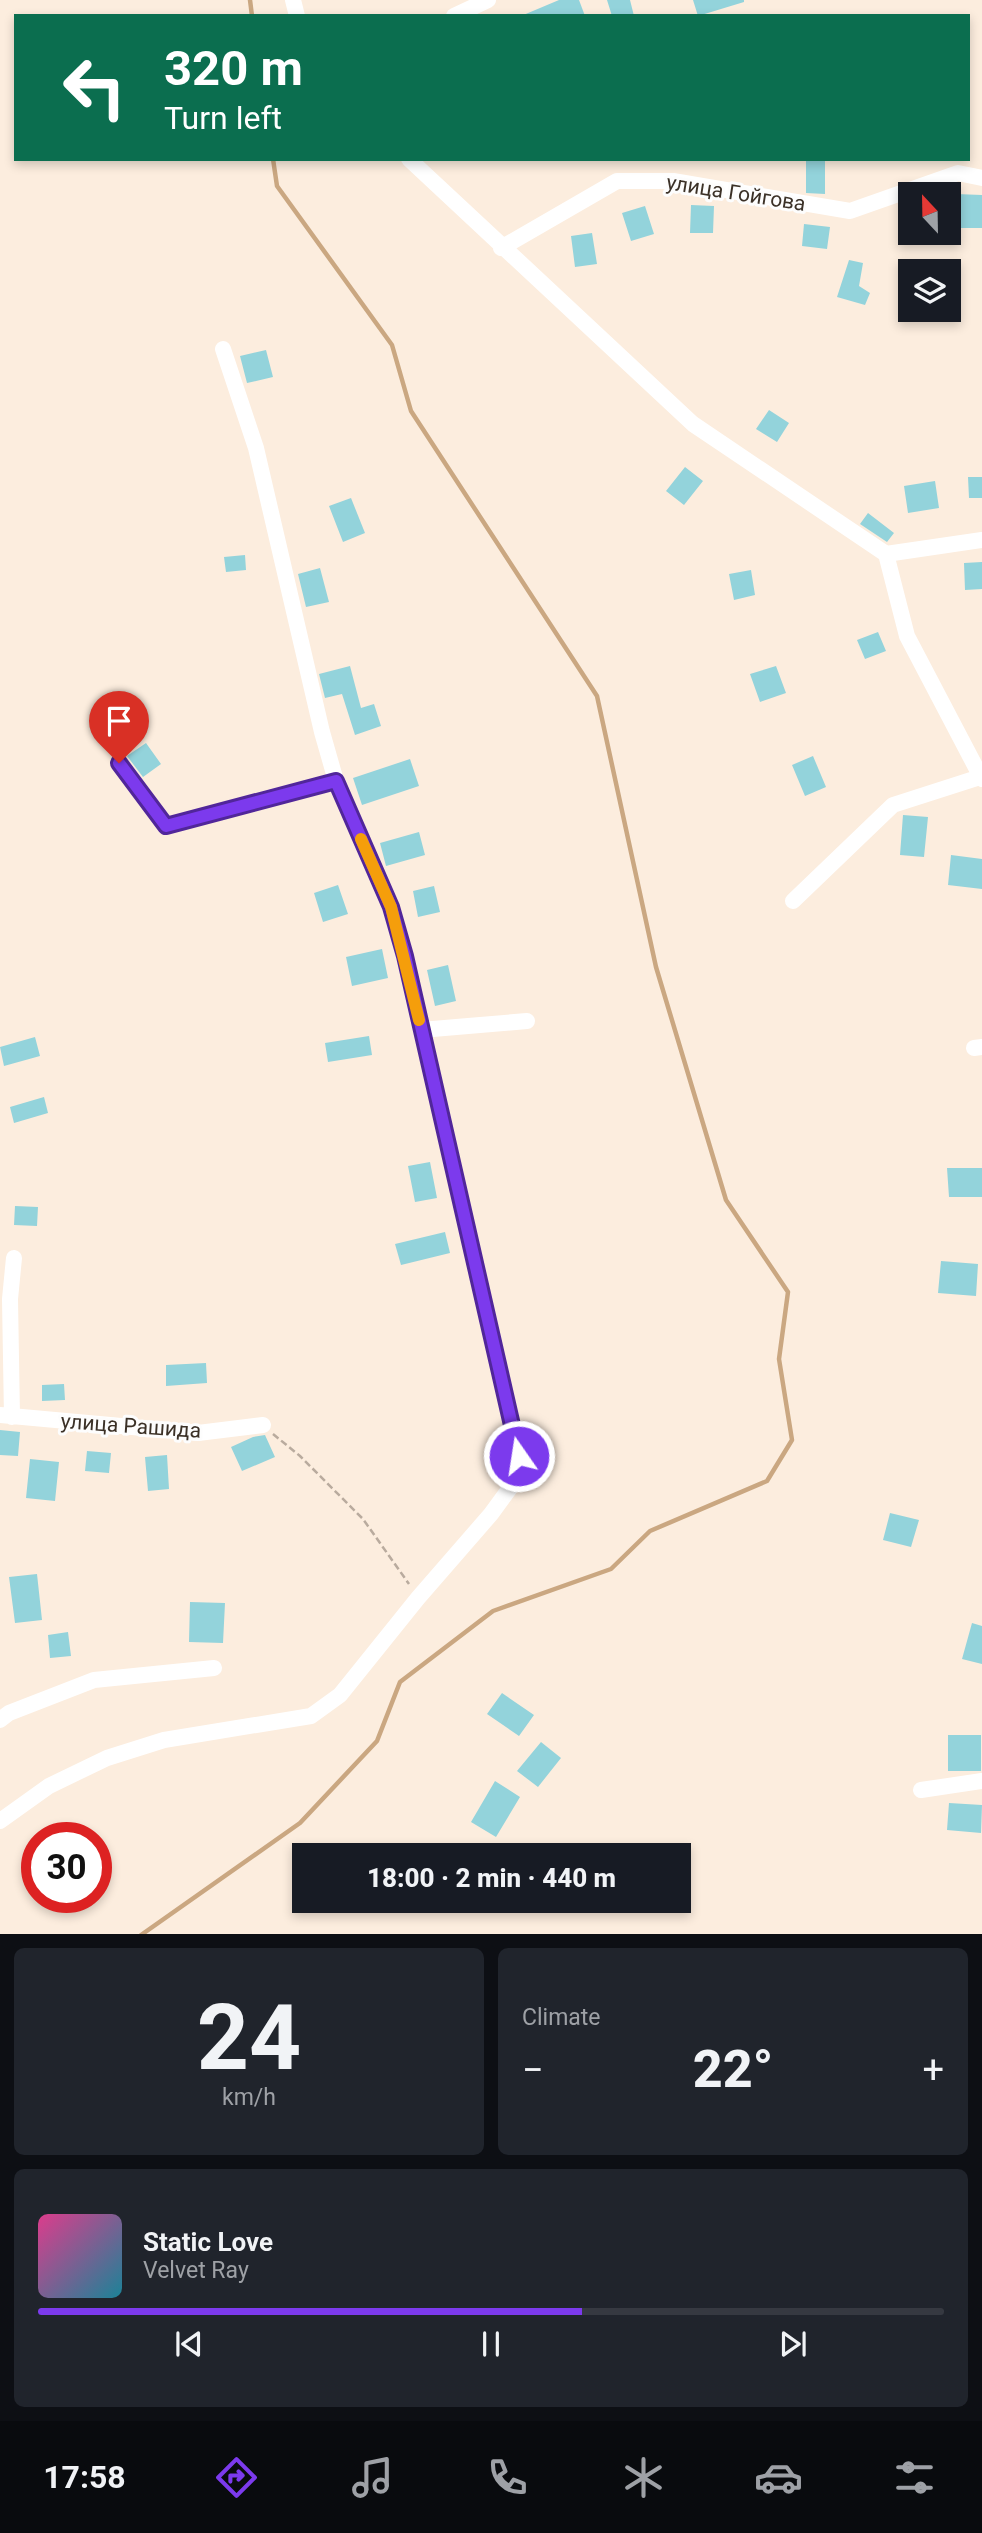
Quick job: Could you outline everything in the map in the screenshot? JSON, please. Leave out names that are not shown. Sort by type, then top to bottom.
[{"type":"street","points":[[458,14],[488,0]]},
{"type":"street","points":[[410,161],[693,424],[886,554],[907,636],[981,778],[893,805],[793,901]]},
{"type":"street","name":"улица Гойгова","points":[[501,248],[617,181],[673,181],[850,211],[958,173],[982,178]]},
{"type":"street","points":[[0,1821],[49,1786],[107,1758],[164,1740],[311,1716],[340,1695],[418,1598],[491,1514],[510,1489],[519,1456],[391,907],[336,781],[322,732],[256,449],[223,349]]},
{"type":"street","points":[[886,554],[982,540]]},
{"type":"street","points":[[119,763],[166,826],[336,781]]},
{"type":"street","points":[[421,1030],[527,1021]]},
{"type":"street","points":[[6,1416],[5,1293],[14,1258]]},
{"type":"street","name":"улица Рашида","points":[[6,1416],[198,1433],[262,1425]]},
{"type":"street","points":[[0,1720],[9,1713],[94,1680],[214,1668]]},
{"type":"street","points":[[921,1790],[982,1781]]},
{"type":"path","points":[[262,1425],[300,1456],[363,1518],[418,1598]]},
{"type":"building","points":[[559,0],[579,0],[584,14],[526,14]]},
{"type":"building","points":[[607,0],[630,0],[634,14],[611,14]]},
{"type":"building","points":[[693,0],[744,0],[705,14],[697,14]]},
{"type":"building","points":[[806,161],[825,161],[825,194],[806,193]]},
{"type":"building","points":[[961,194],[982,195],[982,228],[961,228]]},
{"type":"building","points":[[691,205],[714,206],[713,233],[690,233]]},
{"type":"building","points":[[645,206],[654,234],[631,241],[622,213]]},
{"type":"building","points":[[804,224],[830,227],[827,249],[802,246]]},
{"type":"building","points":[[592,233],[597,264],[575,267],[571,236]]},
{"type":"building","points":[[849,260],[863,263],[859,286],[870,293],[865,305],[837,297]]},
{"type":"building","points":[[266,350],[273,377],[247,383],[240,356]]},
{"type":"building","points":[[769,410],[789,423],[777,442],[756,429]]},
{"type":"building","points":[[685,467],[703,481],[684,505],[666,491]]},
{"type":"building","points":[[968,477],[982,477],[982,498],[969,498]]},
{"type":"building","points":[[935,481],[939,508],[908,513],[904,486]]},
{"type":"building","points":[[351,498],[365,533],[343,542],[329,506]]},
{"type":"building","points":[[868,513],[894,533],[887,542],[860,524]]},
{"type":"building","points":[[245,555],[246,570],[226,572],[224,557]]},
{"type":"building","points":[[982,562],[982,589],[965,590],[964,563]]},
{"type":"building","points":[[320,568],[329,602],[306,607],[298,574]]},
{"type":"building","points":[[751,570],[755,595],[734,600],[729,574]]},
{"type":"building","points":[[878,632],[886,651],[865,659],[857,640]]},
{"type":"building","points":[[350,666],[361,708],[374,704],[381,726],[355,735],[342,694],[325,698],[319,674]]},
{"type":"building","points":[[776,666],[786,693],[760,702],[750,674]]},
{"type":"building","points":[[146,743],[161,764],[143,777],[127,756]]},
{"type":"building","points":[[813,756],[826,787],[805,796],[792,765]]},
{"type":"building","points":[[410,759],[419,786],[362,805],[353,778]]},
{"type":"building","points":[[903,815],[928,817],[924,857],[900,855]]},
{"type":"building","points":[[419,832],[425,855],[386,866],[380,843]]},
{"type":"building","points":[[951,855],[982,859],[982,889],[948,885]]},
{"type":"building","points":[[338,885],[348,914],[323,922],[314,893]]},
{"type":"building","points":[[434,886],[440,912],[418,917],[413,891]]},
{"type":"building","points":[[382,949],[388,978],[352,986],[346,957]]},
{"type":"building","points":[[448,965],[456,1001],[435,1006],[427,970]]},
{"type":"building","points":[[369,1036],[372,1055],[328,1062],[325,1043]]},
{"type":"building","points":[[35,1037],[40,1056],[4,1066],[0,1047]]},
{"type":"building","points":[[44,1097],[48,1113],[14,1123],[10,1107]]},
{"type":"building","points":[[430,1162],[437,1198],[415,1202],[408,1166]]},
{"type":"building","points":[[947,1168],[982,1168],[982,1197],[949,1197]]},
{"type":"building","points":[[15,1206],[38,1207],[37,1226],[14,1225]]},
{"type":"building","points":[[445,1232],[450,1253],[401,1265],[395,1244]]},
{"type":"building","points":[[941,1261],[978,1264],[976,1296],[938,1293]]},
{"type":"building","points":[[206,1363],[207,1383],[166,1386],[166,1365]]},
{"type":"building","points":[[64,1384],[65,1400],[42,1401],[42,1385]]},
{"type":"building","points":[[0,1430],[20,1432],[18,1456],[0,1455]]},
{"type":"building","points":[[265,1435],[275,1457],[242,1471],[231,1447],[253,1437]]},
{"type":"building","points":[[87,1451],[111,1453],[109,1473],[85,1471]]},
{"type":"building","points":[[167,1455],[169,1489],[148,1491],[145,1457]]},
{"type":"building","points":[[30,1459],[59,1462],[55,1501],[26,1498]]},
{"type":"building","points":[[890,1513],[919,1520],[911,1547],[883,1540]]},
{"type":"building","points":[[37,1574],[42,1620],[15,1623],[9,1577]]},
{"type":"building","points":[[190,1602],[225,1603],[223,1643],[189,1642]]},
{"type":"building","points":[[972,1623],[982,1626],[982,1664],[962,1659]]},
{"type":"building","points":[[68,1632],[71,1656],[50,1658],[48,1635]]},
{"type":"building","points":[[502,1693],[534,1715],[519,1736],[487,1714]]},
{"type":"building","points":[[948,1735],[981,1735],[981,1771],[948,1771]]},
{"type":"building","points":[[541,1742],[561,1758],[538,1787],[517,1771]]},
{"type":"building","points":[[495,1781],[520,1797],[496,1837],[471,1822]]},
{"type":"building","points":[[949,1803],[982,1805],[981,1833],[947,1830]]},
{"type":"waterway","points":[[250,0],[252,14]]},
{"type":"waterway","points":[[142,1934],[300,1823],[377,1741],[400,1682],[493,1611],[611,1569],[650,1531],[767,1481],[792,1440],[779,1359],[788,1292],[726,1200],[656,967],[597,696],[411,411],[392,345],[277,186],[273,161]]},
{"type":"slow traffic","points":[[361,839],[391,907],[419,1020]]},
{"type":"route","points":[[119,763],[166,826],[336,781],[391,907],[405,956],[519,1456]]}]
